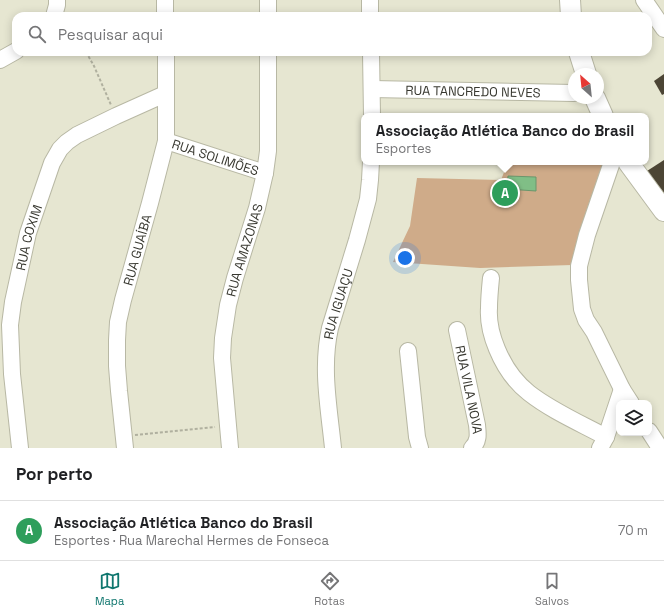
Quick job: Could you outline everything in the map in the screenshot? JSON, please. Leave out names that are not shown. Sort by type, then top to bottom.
[{"type":"main road","points":[[570,0],[572,12]]},
{"type":"main road","points":[[579,56],[584,68]]},
{"type":"main road","points":[[630,165],[664,211]]},
{"type":"street","points":[[55,12],[57,0]]},
{"type":"street","points":[[165,0],[165,12]]},
{"type":"street","points":[[268,0],[268,12]]},
{"type":"street","points":[[370,0],[370,12]]},
{"type":"street","points":[[644,0],[661,20]]},
{"type":"street","points":[[0,60],[12,53]]},
{"type":"street","name":"RUA GUAÍBA","points":[[124,442],[118,392],[118,322],[166,141],[166,56]]},
{"type":"street","name":"RUA AMAZONAS","points":[[230,448],[222,358],[222,338],[235,278],[265,173],[268,151],[268,56]]},
{"type":"street","points":[[371,56],[372,113]]},
{"type":"street","name":"RUA TANCREDO NEVES","points":[[372,89],[568,93]]},
{"type":"street","name":"RUA COXIM","points":[[20,448],[12,374],[10,325],[13,302],[28,233],[52,163],[60,149],[77,135],[166,94]]},
{"type":"street","name":"RUA SOLIMÕES","points":[[166,141],[265,173]]},
{"type":"street","name":"RUA IGUAÇU","points":[[333,448],[326,387],[325,364],[327,341],[368,199],[371,165]]},
{"type":"street","points":[[611,165],[587,235],[579,266],[579,280],[582,309],[586,320],[594,332],[622,390],[629,400]]},
{"type":"street","points":[[491,278],[488,309],[493,341],[502,361],[513,377],[529,393],[603,442],[622,390]]},
{"type":"street","name":"RUA VILA NOVA","points":[[457,330],[478,435],[477,441],[472,448]]},
{"type":"street","points":[[408,351],[417,437],[420,448]]},
{"type":"street","points":[[652,436],[660,448]]},
{"type":"path","points":[[88,56],[116,116]]},
{"type":"path","points":[[124,442],[228,426]]},
{"type":"shaded area","points":[[507,165],[605,165],[572,265],[480,268],[393,262],[410,226],[417,178],[501,180]]},
{"type":"shaded area","points":[[508,176],[536,177],[536,191],[507,189]]},
{"type":"building","points":[[664,74],[664,94],[662,95],[654,81]]},
{"type":"building","points":[[664,160],[664,193],[647,171]]},
{"type":"place","name":"Associação Atlética Banco do Brasil","points":[[505,193]]}]
